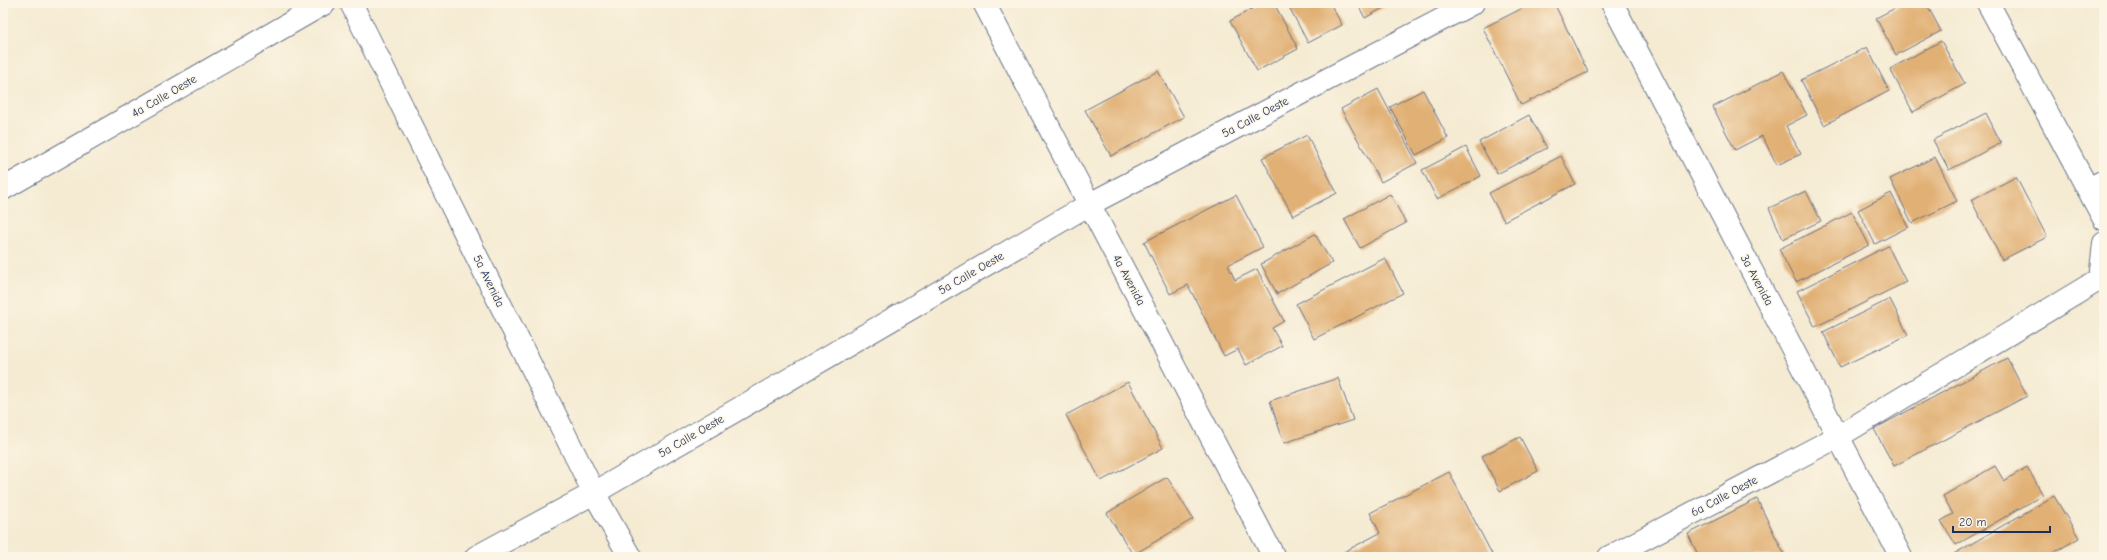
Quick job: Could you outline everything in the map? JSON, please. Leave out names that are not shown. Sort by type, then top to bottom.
[{"type":"street","name":"4a Calle Oeste","points":[[3,189],[325,3]]},
{"type":"street","name":"5a Avenida","points":[[352,3],[594,493],[630,557]]},
{"type":"street","name":"4a Avenida","points":[[984,3],[1274,557]]},
{"type":"street","name":"5a Calle Oeste","points":[[476,557],[594,493],[1090,204],[1473,3]]},
{"type":"street","name":"3a Avenida","points":[[1612,3],[1902,557]]},
{"type":"street","points":[[1988,3],[2096,185],[2104,219]]},
{"type":"street","name":"6a Calle Oeste","points":[[1609,557],[1839,436],[2100,279],[2104,243]]},
{"type":"building","points":[[1262,3],[1274,3],[1298,49],[1257,71],[1230,21]]},
{"type":"building","points":[[1287,3],[1330,3],[1342,25],[1308,43]]},
{"type":"building","points":[[1357,3],[1392,3],[1365,18]]},
{"type":"building","points":[[1533,3],[1554,3],[1588,72],[1521,105],[1483,28]]},
{"type":"building","points":[[1905,3],[1926,3],[1941,31],[1896,55],[1876,18]]},
{"type":"building","points":[[1941,41],[1965,84],[1913,112],[1890,69]]},
{"type":"building","points":[[1867,47],[1889,91],[1824,125],[1801,80]]},
{"type":"building","points":[[1158,71],[1184,117],[1111,156],[1085,110]]},
{"type":"building","points":[[1783,71],[1807,115],[1786,126],[1801,154],[1777,165],[1762,136],[1735,150],[1713,107]]},
{"type":"building","points":[[1378,89],[1417,163],[1381,182],[1341,109]]},
{"type":"building","points":[[1423,90],[1448,138],[1416,155],[1390,107]]},
{"type":"building","points":[[1986,113],[2001,143],[1949,170],[1933,140]]},
{"type":"building","points":[[1529,115],[1547,148],[1497,174],[1479,142]]},
{"type":"building","points":[[1307,135],[1337,193],[1293,216],[1262,158]]},
{"type":"building","points":[[1466,147],[1481,176],[1437,199],[1422,170]]},
{"type":"building","points":[[1561,156],[1575,184],[1504,221],[1489,193]]},
{"type":"building","points":[[1935,157],[1957,201],[1912,223],[1890,179]]},
{"type":"building","points":[[2016,177],[2047,237],[2002,260],[1971,200]]},
{"type":"building","points":[[1806,191],[1821,221],[1783,239],[1769,208]]},
{"type":"building","points":[[1891,193],[1908,227],[1875,244],[1858,210]]},
{"type":"building","points":[[1390,194],[1406,223],[1360,248],[1344,219]]},
{"type":"building","points":[[1236,195],[1263,247],[1228,265],[1235,280],[1257,269],[1284,321],[1272,328],[1282,346],[1246,365],[1238,349],[1224,356],[1188,285],[1170,294],[1144,242]]},
{"type":"building","points":[[1852,212],[1869,245],[1796,282],[1779,249]]},
{"type":"building","points":[[1315,234],[1332,263],[1277,294],[1261,264]]},
{"type":"building","points":[[1888,246],[1906,282],[1815,327],[1797,291]]},
{"type":"building","points":[[1385,258],[1403,293],[1314,339],[1296,304]]},
{"type":"building","points":[[1890,299],[1908,335],[1840,367],[1823,332]]},
{"type":"building","points":[[2007,358],[2027,396],[1894,466],[1874,429]]},
{"type":"building","points":[[1338,378],[1353,420],[1284,443],[1270,401]]},
{"type":"building","points":[[1128,382],[1163,448],[1101,481],[1066,415]]},
{"type":"building","points":[[1520,437],[1538,471],[1500,491],[1482,456]]},
{"type":"building","points":[[1995,466],[2004,481],[2027,467],[2043,495],[1956,545],[1941,521],[1953,514],[1943,496]]},
{"type":"building","points":[[1449,472],[1493,556],[1339,557],[1338,555],[1380,533],[1370,513]]},
{"type":"building","points":[[1167,477],[1193,519],[1133,555],[1107,513]]},
{"type":"building","points":[[2054,496],[2079,538],[2046,557],[1953,557],[1952,555]]},
{"type":"building","points":[[1757,499],[1785,556],[1699,557],[1688,534]]}]
